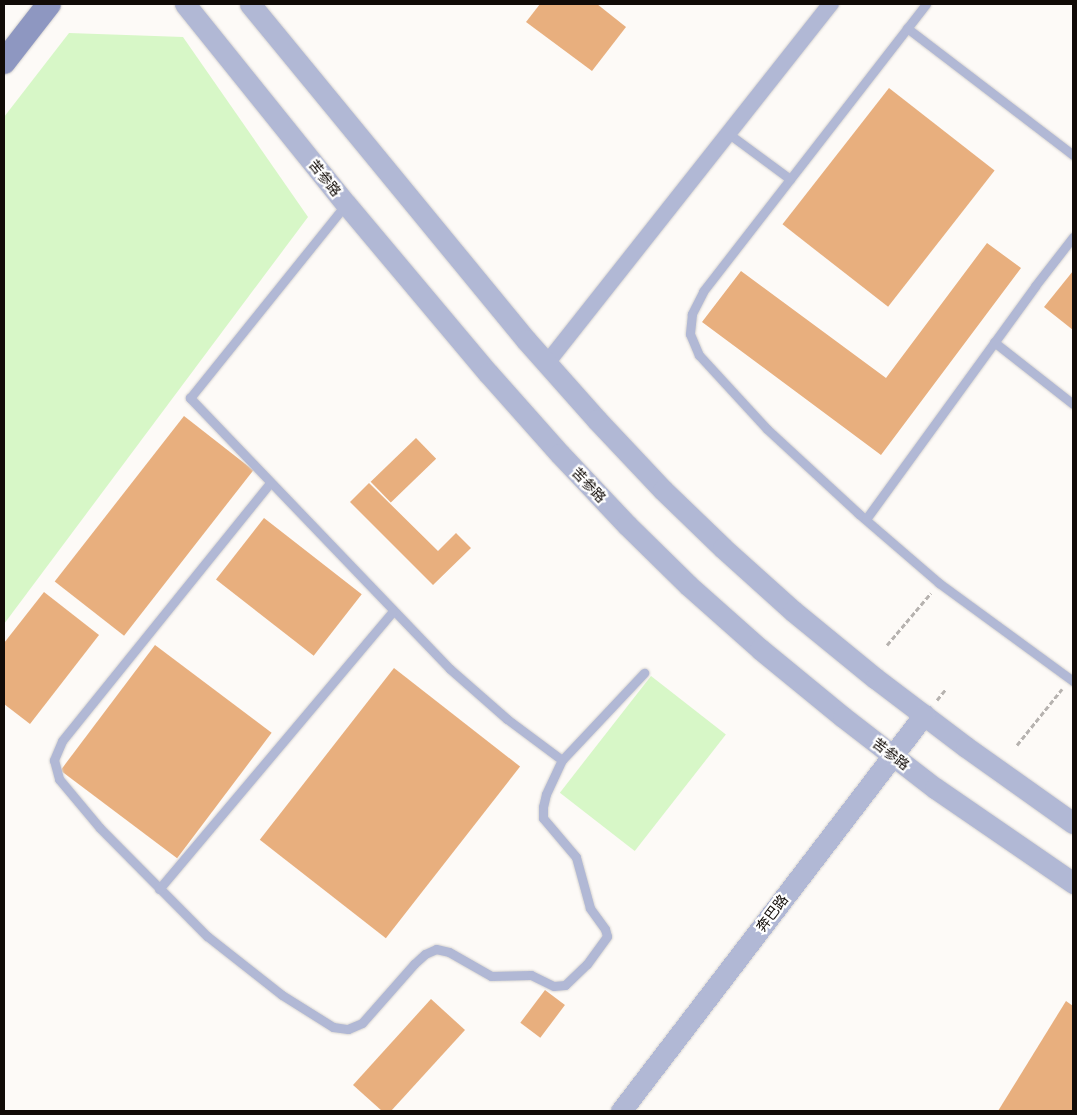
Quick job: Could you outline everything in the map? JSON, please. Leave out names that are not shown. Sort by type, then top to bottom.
[{"type":"main road","points":[[4,62],[49,4]]},
{"type":"street","name":"苦参路","points":[[185,4],[346,204],[488,373],[560,454],[627,525],[688,585],[760,649],[893,756],[1021,849],[1073,883]]},
{"type":"street","points":[[250,4],[447,246],[547,364],[637,462],[723,548],[793,611],[924,716],[1073,823]]},
{"type":"street","points":[[547,364],[831,4]]},
{"type":"street","name":"奔巴路","points":[[621,1111],[924,716]]},
{"type":"lane","points":[[926,4],[703,292],[692,314],[690,334],[699,355],[767,429],[866,519],[939,583],[1071,680]]},
{"type":"lane","points":[[907,28],[1073,155]]},
{"type":"lane","points":[[728,134],[790,180]]},
{"type":"lane","points":[[346,204],[190,398],[393,611],[478,694],[562,760]]},
{"type":"lane","points":[[866,519],[994,342],[1073,237]]},
{"type":"lane","points":[[994,342],[1073,404]]},
{"type":"lane","points":[[270,483],[62,741],[54,760],[59,779],[73,797],[159,889],[207,936],[240,964],[315,1018],[341,1029],[355,1028],[362,1023],[414,964],[425,954],[436,949],[449,952],[491,976],[531,975],[560,986],[574,977],[587,964],[607,936],[605,929],[590,908],[576,857],[544,818],[542,807],[562,760],[644,673]]},
{"type":"lane","points":[[159,889],[393,611]]},
{"type":"path","points":[[888,645],[939,583]]},
{"type":"path","points":[[1017,745],[1071,680]]},
{"type":"green space","points":[[69,33],[183,37],[308,217],[4,624],[4,117]]},
{"type":"green space","points":[[651,676],[726,734],[635,851],[560,793]]},
{"type":"building","points":[[540,4],[597,4],[626,27],[592,71],[526,22]]},
{"type":"building","points":[[889,88],[995,170],[888,307],[782,224]]},
{"type":"building","points":[[987,243],[1021,268],[881,455],[702,322],[741,271],[886,378]]},
{"type":"building","points":[[1073,271],[1073,330],[1044,307]]},
{"type":"building","points":[[184,416],[253,470],[124,636],[55,581]]},
{"type":"building","points":[[416,438],[436,459],[391,503],[371,482]]},
{"type":"building","points":[[369,483],[438,551],[456,533],[471,548],[433,585],[350,502]]},
{"type":"building","points":[[264,518],[362,594],[314,656],[216,579]]},
{"type":"building","points":[[44,592],[99,635],[30,724],[4,704],[4,643]]},
{"type":"building","points":[[155,645],[272,733],[177,858],[61,770]]},
{"type":"building","points":[[394,668],[520,767],[386,938],[260,840]]},
{"type":"building","points":[[545,990],[565,1005],[540,1038],[520,1023]]},
{"type":"building","points":[[431,999],[465,1030],[391,1111],[382,1111],[353,1085]]},
{"type":"building","points":[[1066,1001],[1073,1006],[1073,1111],[998,1111]]}]
